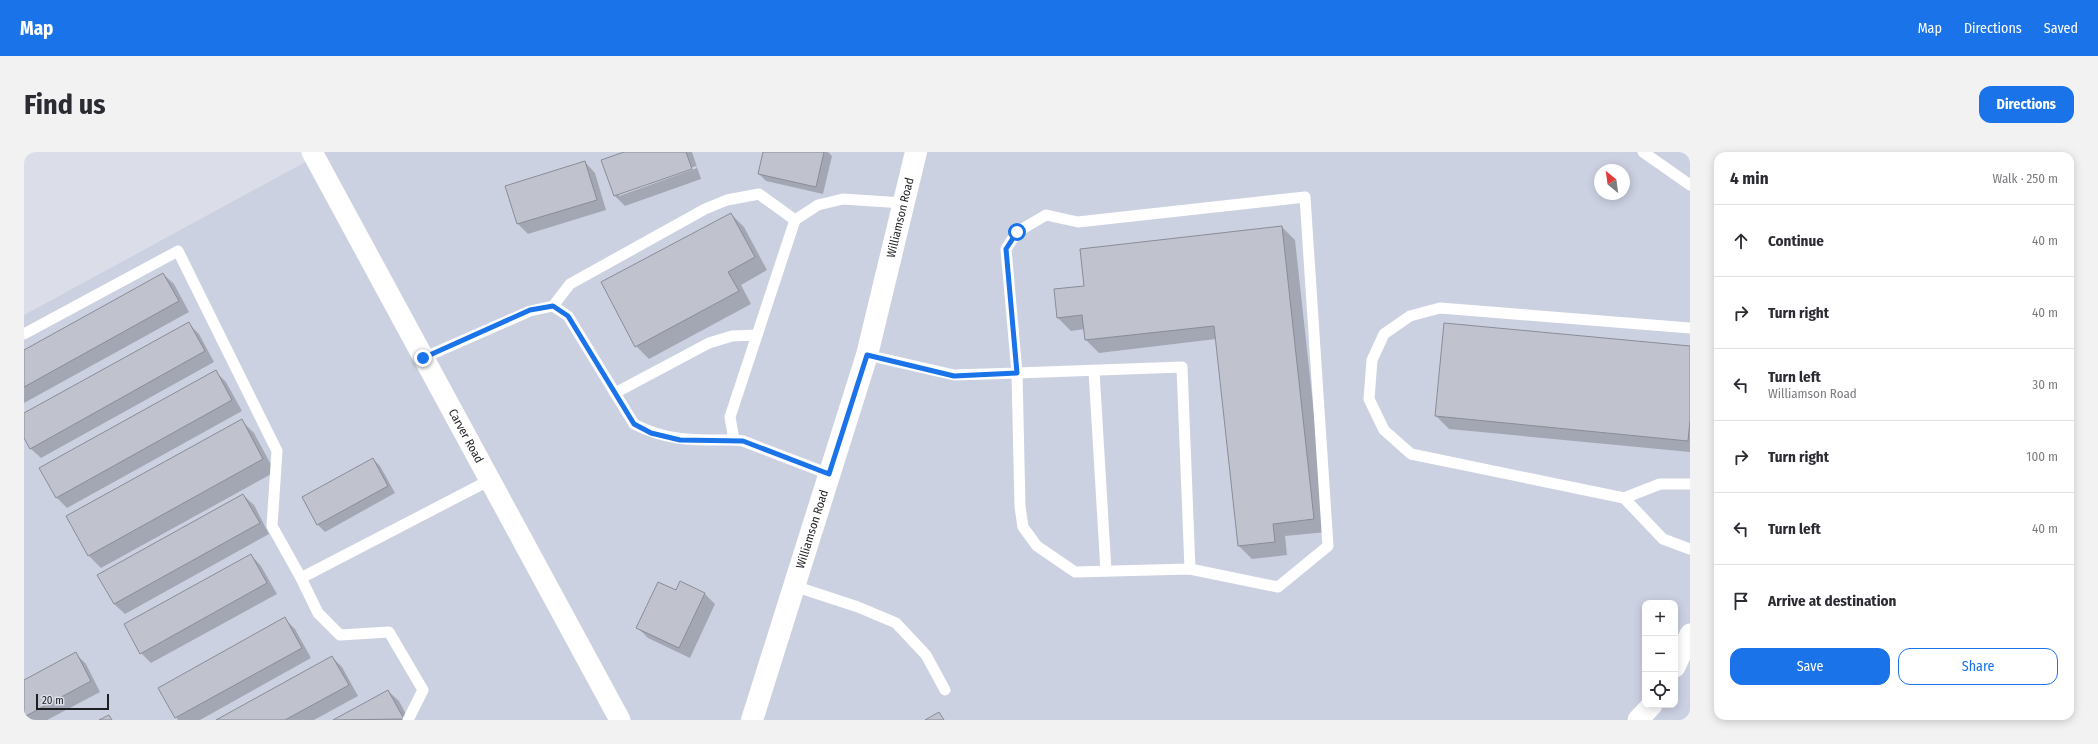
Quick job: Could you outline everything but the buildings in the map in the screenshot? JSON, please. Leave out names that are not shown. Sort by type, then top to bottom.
[{"type":"main road","name":"Williamson Road","points":[[752,720],[867,355],[916,152]]},
{"type":"street","name":"Carver Road","points":[[312,152],[490,480],[614,718]]},
{"type":"street","points":[[1678,660],[1690,634]]},
{"type":"lane","points":[[1643,152],[1690,185]]},
{"type":"lane","points":[[423,358],[530,310],[553,306],[570,284],[699,212],[727,200],[760,194],[795,220]]},
{"type":"lane","points":[[1305,197],[1328,546],[1278,587],[1190,569],[1075,572],[1037,546],[1023,526],[1020,507],[1017,373],[1006,249],[1017,232],[1046,215],[1078,222],[1305,197]]},
{"type":"lane","points":[[734,440],[730,417],[795,220],[818,205],[843,199],[903,203]]},
{"type":"lane","points":[[24,334],[178,250],[277,451],[272,526],[301,578],[318,613],[340,635],[389,632],[423,690],[408,720]]},
{"type":"lane","points":[[553,306],[568,316],[634,424],[651,433],[680,440],[743,441],[829,474]]},
{"type":"lane","points":[[1690,328],[1440,308],[1410,316],[1384,334],[1372,360],[1369,399],[1384,430],[1411,454],[1624,498],[1660,484],[1690,484]]},
{"type":"lane","points":[[615,393],[709,343],[732,336],[757,335]]},
{"type":"lane","points":[[867,355],[954,376],[1182,367],[1190,569]]},
{"type":"lane","points":[[1094,370],[1106,571]]},
{"type":"lane","points":[[301,578],[490,480]]},
{"type":"lane","points":[[1624,498],[1663,539],[1690,549]]},
{"type":"lane","points":[[794,586],[858,607],[896,623],[926,655],[944,690]]},
{"type":"shaded area","points":[[305,152],[1690,152],[1690,720],[24,720],[24,315],[309,160]]},
{"type":"route","points":[[423,358],[530,310],[553,306],[568,316],[634,424],[651,433],[680,440],[743,441],[829,474],[867,355],[954,376],[1017,373],[1006,249],[1017,232]]}]
